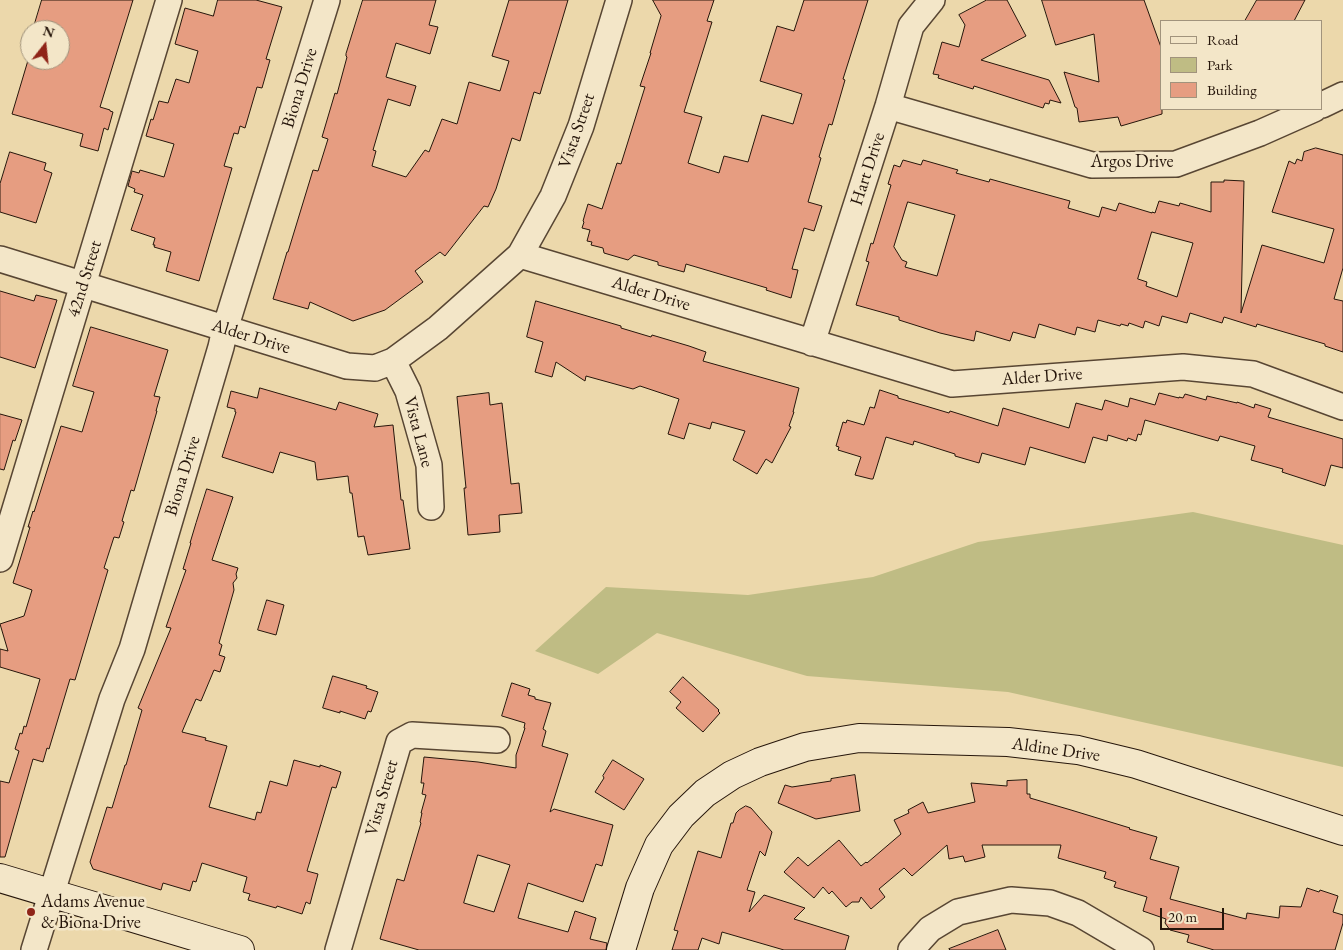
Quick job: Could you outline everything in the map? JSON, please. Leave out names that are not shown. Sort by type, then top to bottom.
[{"type":"main road","name":"Aldine Drive","points":[[621,950],[640,888],[660,845],[681,816],[705,793],[732,775],[760,762],[805,747],[859,738],[1008,742],[1078,750],[1136,764],[1343,831]]},
{"type":"main road","points":[[0,878],[240,950]]},
{"type":"street","name":"42nd Street","points":[[0,559],[169,0]]},
{"type":"street","name":"Biona Drive","points":[[34,950],[112,698],[132,649],[226,329],[327,0]]},
{"type":"street","name":"Vista Street","points":[[520,255],[553,196],[581,126],[619,0]]},
{"type":"street","name":"Hart Drive","points":[[812,342],[888,106],[911,26],[932,0]]},
{"type":"street","points":[[1323,105],[1343,96]]},
{"type":"street","name":"Argos Drive","points":[[888,106],[1092,165],[1176,164],[1260,133],[1312,110]]},
{"type":"street","name":"Alder Drive","points":[[0,260],[347,366],[375,368],[393,361],[438,328],[520,255],[952,384],[1183,367],[1253,374],[1343,407]]},
{"type":"street","name":"Vista Lane","points":[[393,361],[408,391],[429,465],[431,507]]},
{"type":"street","name":"Vista Street","points":[[338,950],[399,742],[412,735],[497,740]]},
{"type":"street","points":[[911,950],[930,929],[958,912],[1011,900],[1050,903],[1078,913],[1141,950]]},
{"type":"green space","points":[[1193,512],[1343,545],[1343,767],[1008,692],[807,676],[657,633],[598,674],[535,651],[606,587],[748,595],[873,577],[978,542]]},
{"type":"building","points":[[42,0],[133,0],[100,107],[113,112],[108,130],[104,128],[98,151],[80,146],[83,134],[12,114],[25,70],[70,70],[70,20],[36,20]]},
{"type":"building","points":[[218,0],[256,0],[282,7],[266,59],[270,60],[262,88],[257,87],[245,128],[240,126],[238,134],[234,133],[224,166],[232,168],[199,281],[166,271],[171,252],[154,247],[155,238],[131,230],[143,195],[134,192],[135,189],[128,186],[132,171],[139,173],[140,170],[164,177],[174,144],[146,136],[151,119],[153,120],[159,101],[168,103],[176,79],[189,83],[198,51],[175,44],[185,8],[213,16]]},
{"type":"building","points":[[363,0],[436,0],[429,25],[438,27],[430,54],[396,43],[386,77],[416,86],[410,106],[388,99],[373,150],[376,151],[372,166],[406,177],[425,150],[429,152],[442,119],[457,124],[469,82],[500,91],[509,61],[492,56],[509,0],[568,0],[540,94],[534,92],[520,141],[512,138],[496,189],[488,207],[484,206],[445,256],[440,252],[415,271],[423,282],[385,310],[353,321],[310,302],[308,309],[273,299],[313,170],[318,171],[328,139],[322,137],[335,93],[337,94],[347,57],[346,54]]},
{"type":"building","points":[[653,0],[714,0],[707,21],[712,22],[684,112],[702,117],[688,163],[719,173],[724,156],[748,162],[762,115],[793,124],[802,94],[760,81],[777,26],[794,31],[804,0],[868,0],[843,79],[845,80],[832,125],[829,124],[819,157],[821,158],[808,202],[822,206],[814,231],[804,228],[792,269],[798,270],[791,298],[766,290],[767,288],[686,264],[684,272],[658,265],[658,262],[634,255],[628,260],[604,253],[603,248],[591,245],[592,242],[587,241],[590,230],[582,228],[588,204],[602,209],[617,163],[621,164],[645,87],[640,86],[661,16]]},
{"type":"building","points":[[987,0],[1007,0],[1026,36],[981,60],[1049,80],[1061,103],[1050,100],[1049,104],[1045,103],[1043,108],[974,86],[973,89],[938,78],[939,75],[933,74],[942,42],[959,47],[965,25],[959,15]]},
{"type":"building","points":[[1042,0],[1144,0],[1160,44],[1160,110],[1162,110],[1162,114],[1121,126],[1118,117],[1079,122],[1077,108],[1075,107],[1064,72],[1099,82],[1094,34],[1056,45]]},
{"type":"building","points":[[1257,0],[1305,0],[1295,20],[1246,20]]},
{"type":"building","points":[[1316,148],[1343,155],[1343,268],[1334,299],[1343,301],[1343,352],[1325,346],[1325,344],[1257,324],[1256,327],[1224,317],[1222,323],[1190,313],[1187,323],[1162,316],[1159,326],[1145,321],[1143,328],[1129,323],[1128,326],[1121,324],[1120,326],[1098,320],[1095,332],[1077,327],[1075,335],[1039,324],[1035,338],[1013,332],[1010,341],[976,331],[974,341],[940,333],[899,320],[899,317],[856,305],[869,262],[866,261],[871,243],[873,244],[891,185],[888,184],[894,165],[900,167],[903,160],[921,165],[923,160],[958,170],[956,173],[989,182],[990,179],[1070,201],[1068,208],[1099,217],[1102,207],[1116,211],[1119,203],[1155,213],[1159,201],[1179,206],[1180,203],[1211,212],[1211,182],[1224,182],[1224,180],[1244,181],[1241,313],[1262,245],[1324,263],[1334,229],[1272,212],[1289,161],[1295,164],[1297,159],[1302,161],[1304,152]],"holes":[[[908,202],[955,215],[937,276],[905,267],[907,262],[902,260],[894,247]],[[1152,232],[1193,243],[1177,297],[1146,286],[1147,282],[1138,279]]]},
{"type":"building","points":[[10,152],[46,163],[44,170],[52,173],[36,223],[0,212],[0,184]]},
{"type":"building","points":[[0,291],[34,301],[36,295],[57,300],[35,368],[0,357]]},
{"type":"building","points":[[536,301],[621,326],[621,328],[651,337],[652,335],[689,346],[706,352],[703,361],[799,388],[789,426],[791,427],[772,463],[766,459],[757,474],[733,460],[745,431],[712,422],[710,429],[689,423],[684,439],[668,434],[679,399],[640,386],[633,389],[586,376],[585,381],[556,362],[552,377],[535,372],[543,342],[527,337]]},
{"type":"building","points":[[91,327],[168,350],[154,396],[160,397],[134,491],[131,490],[119,538],[114,537],[104,568],[108,570],[75,680],[70,679],[49,749],[47,748],[43,762],[33,759],[5,857],[0,857],[0,781],[9,783],[19,751],[15,749],[20,733],[22,734],[24,726],[26,727],[40,679],[0,667],[0,649],[8,651],[0,624],[24,616],[32,590],[13,583],[30,527],[28,527],[61,426],[82,432],[94,392],[73,386]]},
{"type":"building","points":[[260,388],[336,410],[339,402],[378,414],[374,427],[393,425],[401,500],[403,500],[410,549],[368,555],[364,536],[358,537],[348,476],[317,480],[315,462],[280,452],[273,473],[222,457],[236,412],[235,409],[227,407],[231,391],[257,398]]},
{"type":"building","points":[[880,390],[898,396],[898,398],[949,413],[950,411],[998,426],[1003,408],[1069,428],[1076,403],[1102,410],[1105,400],[1128,407],[1130,398],[1155,405],[1159,393],[1179,398],[1183,398],[1185,394],[1206,400],[1207,396],[1237,402],[1254,408],[1255,404],[1271,409],[1268,417],[1343,439],[1343,468],[1331,465],[1325,486],[1282,472],[1283,469],[1251,460],[1255,446],[1220,436],[1218,441],[1145,420],[1141,435],[1138,434],[1136,441],[1128,438],[1127,441],[1108,435],[1107,441],[1093,437],[1085,463],[1030,447],[1025,465],[982,453],[979,463],[914,441],[913,445],[886,437],[873,479],[871,479],[855,475],[861,457],[838,450],[839,447],[836,446],[843,422],[846,423],[847,420],[864,425],[870,407],[874,408]]},
{"type":"building","points":[[489,393],[490,405],[502,403],[511,484],[519,483],[522,513],[499,515],[500,532],[468,535],[464,488],[466,488],[457,397]]},
{"type":"building","points":[[0,414],[22,420],[15,441],[13,440],[4,470],[0,469]]},
{"type":"building","points":[[207,489],[233,497],[212,560],[238,568],[237,578],[233,583],[234,590],[219,643],[222,645],[219,655],[225,657],[220,672],[214,670],[201,701],[196,699],[182,732],[227,746],[209,807],[255,820],[257,812],[261,813],[270,781],[287,786],[294,760],[320,767],[320,765],[341,772],[336,788],[332,787],[307,871],[318,874],[310,904],[306,902],[302,914],[248,900],[250,894],[243,892],[247,877],[202,863],[196,882],[193,881],[190,891],[163,883],[161,890],[93,869],[90,862],[107,807],[112,808],[126,765],[142,710],[138,708],[171,628],[166,627],[186,570],[183,569]]},
{"type":"building","points":[[267,600],[284,605],[276,635],[258,630]]},
{"type":"building","points":[[333,676],[367,686],[366,688],[378,692],[371,712],[368,711],[365,719],[323,708]]},
{"type":"building","points":[[683,677],[719,710],[720,713],[703,732],[676,708],[681,702],[670,692]]},
{"type":"building","points":[[512,683],[530,689],[528,695],[535,697],[535,699],[551,703],[543,729],[546,731],[542,746],[568,754],[550,812],[554,809],[613,825],[602,866],[596,864],[583,902],[528,883],[518,918],[568,932],[575,911],[596,918],[590,939],[607,943],[606,950],[419,950],[380,939],[397,879],[404,881],[421,823],[421,813],[426,795],[422,794],[424,783],[421,783],[424,757],[516,768],[516,755],[525,723],[502,716]],"holes":[[[478,855],[510,865],[494,912],[464,903]]]},
{"type":"building","points":[[613,760],[644,779],[624,810],[595,792]]},
{"type":"building","points":[[855,775],[860,811],[816,819],[778,803],[785,785],[792,787]]},
{"type":"building","points":[[1027,780],[1027,794],[1030,794],[1030,798],[1157,837],[1150,859],[1179,867],[1170,899],[1246,919],[1247,913],[1279,918],[1280,906],[1301,907],[1307,888],[1338,896],[1333,912],[1343,915],[1343,923],[1335,950],[1214,950],[1187,942],[1189,935],[1170,930],[1165,923],[1166,919],[1143,911],[1147,897],[1114,887],[1116,882],[1104,878],[1106,872],[1058,858],[1061,845],[982,845],[985,857],[965,862],[963,856],[949,859],[947,845],[912,876],[904,868],[879,889],[885,897],[871,909],[861,897],[859,902],[852,902],[846,907],[832,891],[829,894],[823,887],[814,898],[784,872],[798,857],[808,866],[839,840],[861,866],[901,834],[894,820],[909,813],[908,810],[923,802],[928,813],[975,802],[971,783],[1007,786],[1007,781]]},
{"type":"building","points":[[746,806],[751,808],[772,832],[765,856],[760,851],[747,890],[755,892],[749,912],[764,895],[805,908],[794,919],[849,936],[845,950],[784,950],[722,932],[719,944],[702,938],[698,950],[672,950],[678,931],[674,930],[698,851],[721,858],[731,823],[733,823],[736,813]]},
{"type":"building","points":[[998,930],[1006,950],[949,949]]},
{"type":"place","name":"Adams Avenue & Biona Drive","points":[[31,912]]}]
